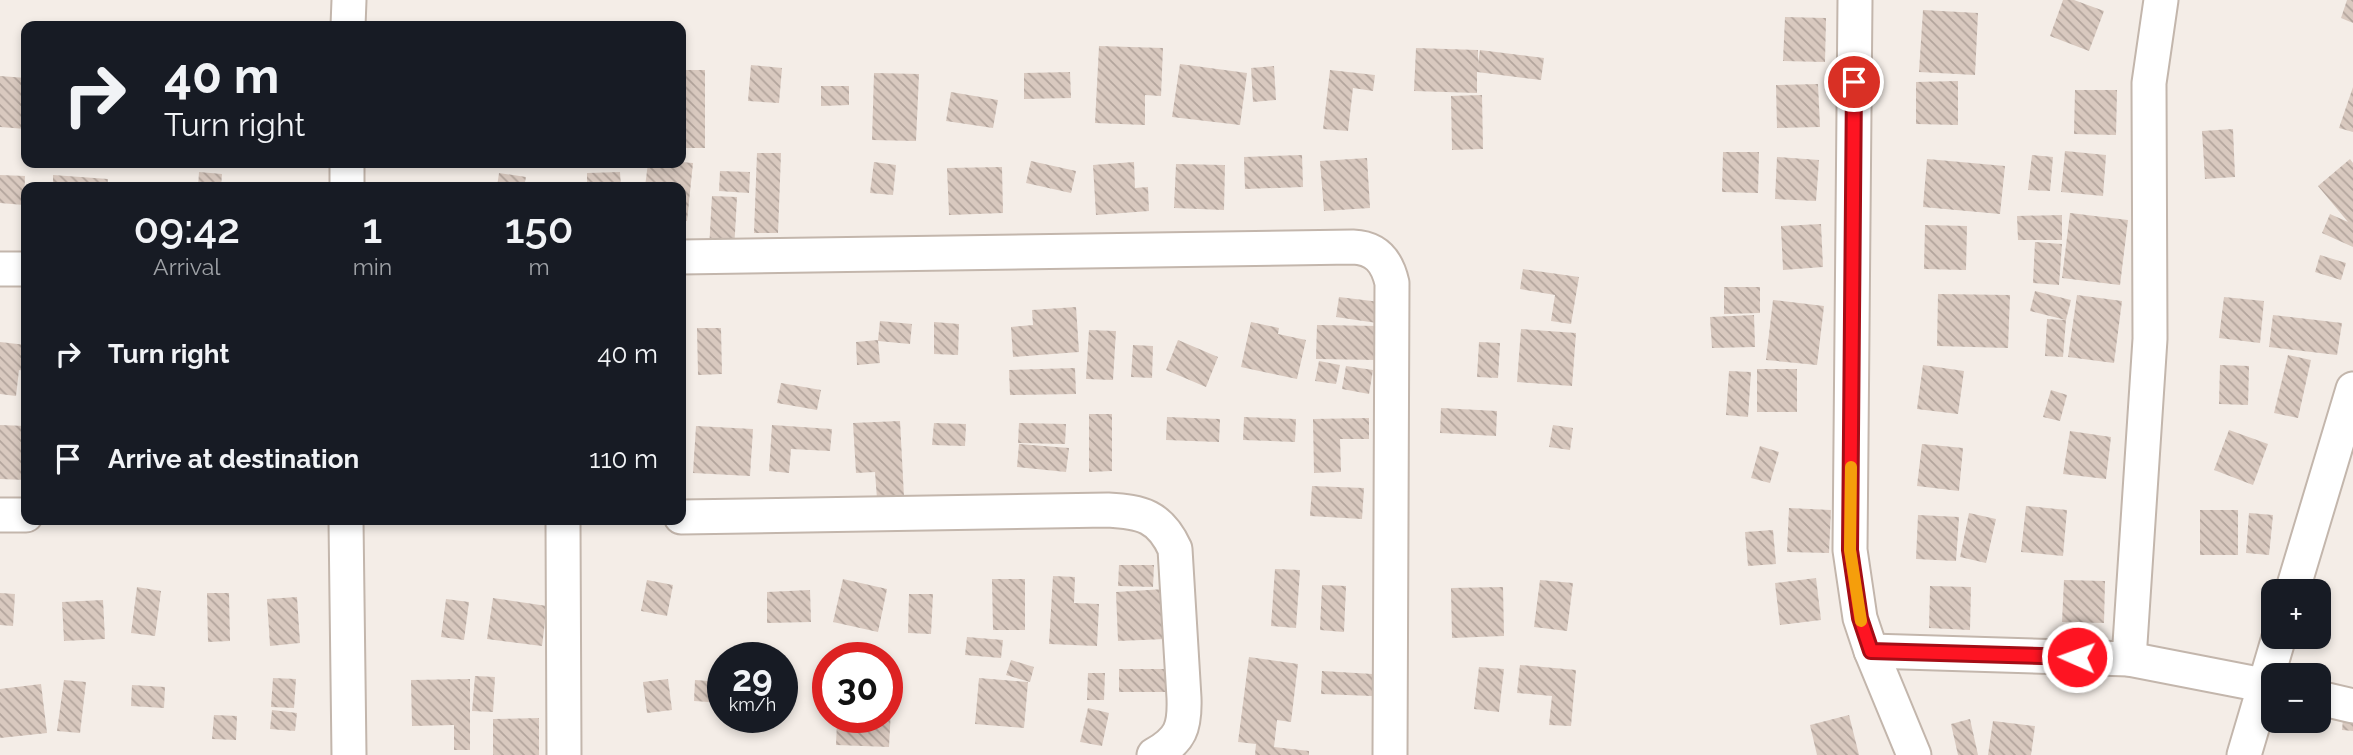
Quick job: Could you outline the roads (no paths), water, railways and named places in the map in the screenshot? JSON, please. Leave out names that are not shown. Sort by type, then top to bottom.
[{"type":"street","points":[[348,0],[348,21]]},
{"type":"street","points":[[1855,0],[1850,550],[1860,618],[1914,755]]},
{"type":"street","points":[[2129,659],[2150,339],[2149,83],[2161,0]]},
{"type":"street","points":[[686,257],[1353,247],[1370,249],[1381,257],[1389,268],[1392,283],[1390,755]]},
{"type":"street","points":[[0,269],[21,269]]},
{"type":"street","points":[[2296,579],[2353,389]]},
{"type":"street","points":[[686,517],[1108,510],[1143,515],[1161,524],[1175,549],[1184,720],[1180,733],[1169,747],[1154,755]]},
{"type":"street","points":[[0,515],[21,515]]},
{"type":"street","points":[[346,525],[349,755]]},
{"type":"street","points":[[563,525],[564,755]]},
{"type":"street","points":[[1871,651],[2129,659],[2261,684]]},
{"type":"street","points":[[2331,701],[2353,706]]},
{"type":"street","points":[[2244,755],[2261,707]]}]
